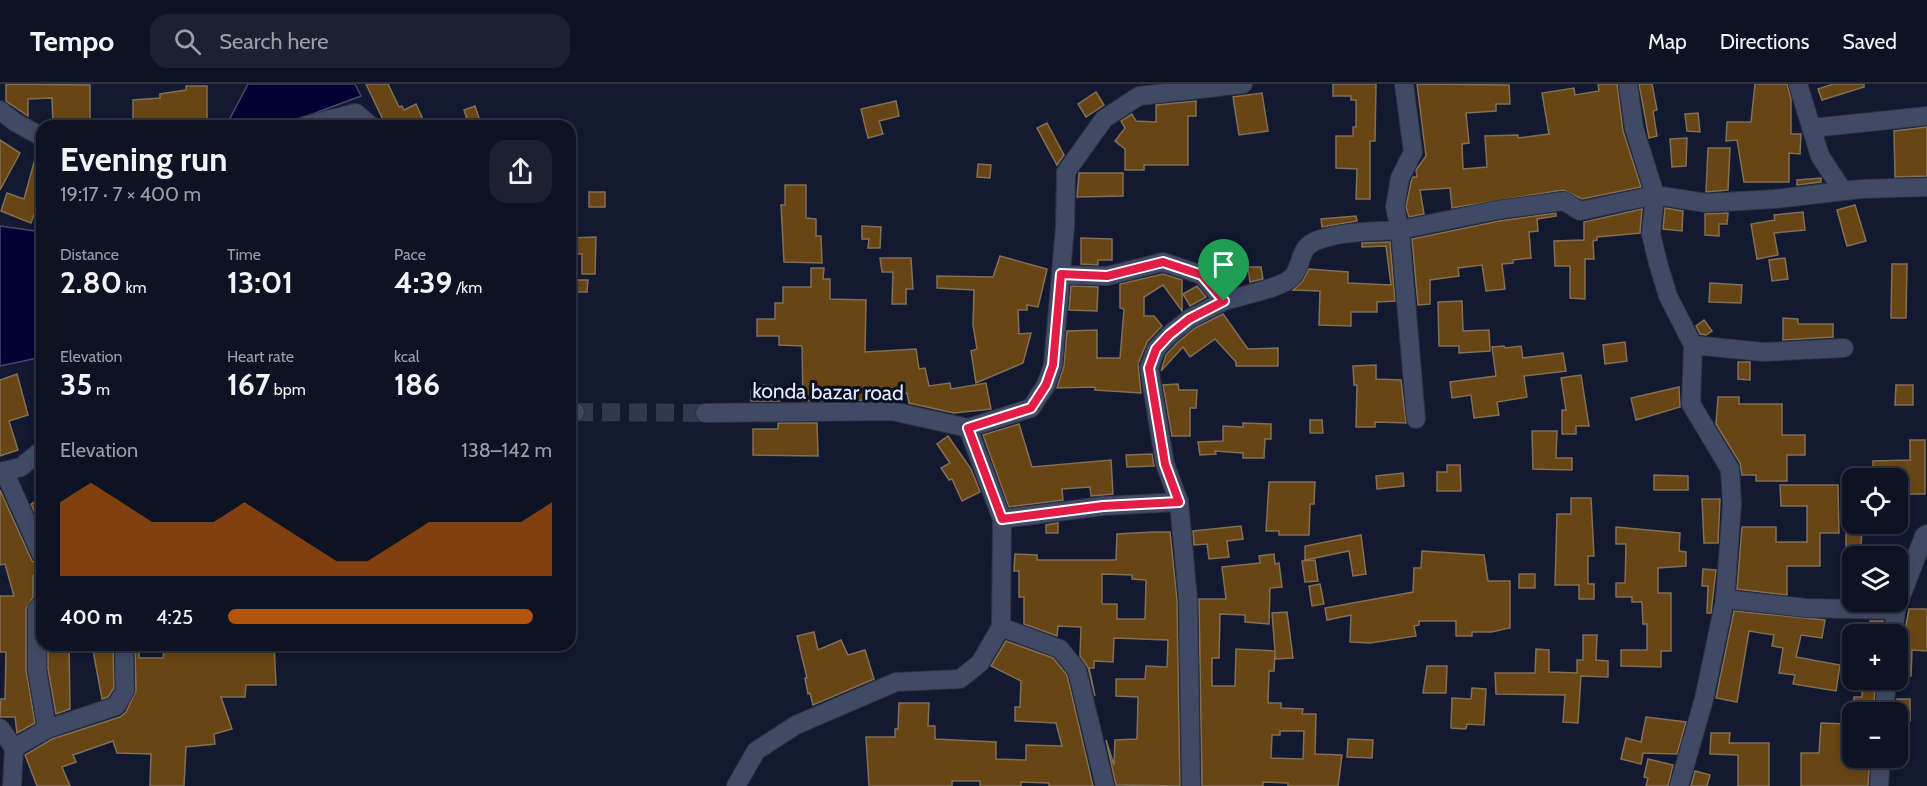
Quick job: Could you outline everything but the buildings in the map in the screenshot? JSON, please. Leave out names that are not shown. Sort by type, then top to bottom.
[{"type":"street","points":[[736,786],[756,751],[796,725],[896,682],[960,679],[980,663],[1001,627],[1002,519],[968,428],[1031,408],[1046,385],[1053,365],[1061,274],[1066,172],[1104,119],[1138,96],[1243,84]]},
{"type":"street","points":[[1404,84],[1413,152],[1400,178],[1395,207],[1400,230],[1416,419]]},
{"type":"street","points":[[1628,84],[1634,128],[1655,195],[1651,234],[1658,263],[1668,296],[1693,345],[1691,404],[1730,469],[1732,504],[1725,599],[1704,699],[1679,786]]},
{"type":"street","points":[[1798,84],[1820,156],[1843,191]]},
{"type":"street","points":[[0,110],[36,134]]},
{"type":"street","points":[[328,120],[356,113],[364,120]]},
{"type":"street","points":[[1812,128],[1927,116]]},
{"type":"street","points":[[1191,786],[1188,599],[1179,502],[1165,464],[1149,368],[1156,349],[1169,335],[1189,319],[1224,301],[1281,283],[1293,276],[1302,252],[1317,240],[1361,232],[1400,230],[1497,210],[1564,201],[1580,211],[1655,195],[1706,203],[1775,199],[1843,191],[1927,188]]},
{"type":"street","points":[[1061,274],[1107,276],[1163,262],[1202,275],[1224,301]]},
{"type":"street","points":[[1693,345],[1763,352],[1810,352],[1844,348]]},
{"type":"street","name":"konda bazar road","points":[[705,413],[892,411],[968,428]]},
{"type":"street","points":[[36,455],[21,467],[2,472],[36,543]]},
{"type":"street","points":[[1002,519],[1103,506],[1179,502]]},
{"type":"street","points":[[1908,578],[1924,536],[1927,534]]},
{"type":"street","points":[[1725,599],[1806,608],[1842,609]]},
{"type":"street","points":[[1001,627],[1060,649],[1077,670],[1105,786]]},
{"type":"street","points":[[37,651],[37,670],[47,729]]},
{"type":"street","points":[[14,748],[47,729],[116,706],[121,701],[126,669],[124,651]]},
{"type":"street","points":[[0,728],[14,748],[12,786]]},
{"type":"street","points":[[1878,786],[1880,768]]},
{"type":"shaded area","points":[[248,84],[355,84],[361,96],[296,120],[229,120]]},
{"type":"shaded area","points":[[0,226],[36,231],[36,358],[0,366]]},
{"type":"tunnel","points":[[576,412],[705,413]]},
{"type":"route","points":[[1163,262],[1202,275],[1224,301],[1189,319],[1169,335],[1156,349],[1149,368],[1161,428],[1165,464],[1179,502],[1103,506],[1002,519],[968,428],[1031,408],[1046,385],[1053,365],[1061,274],[1086,277],[1107,276],[1163,262]]}]
